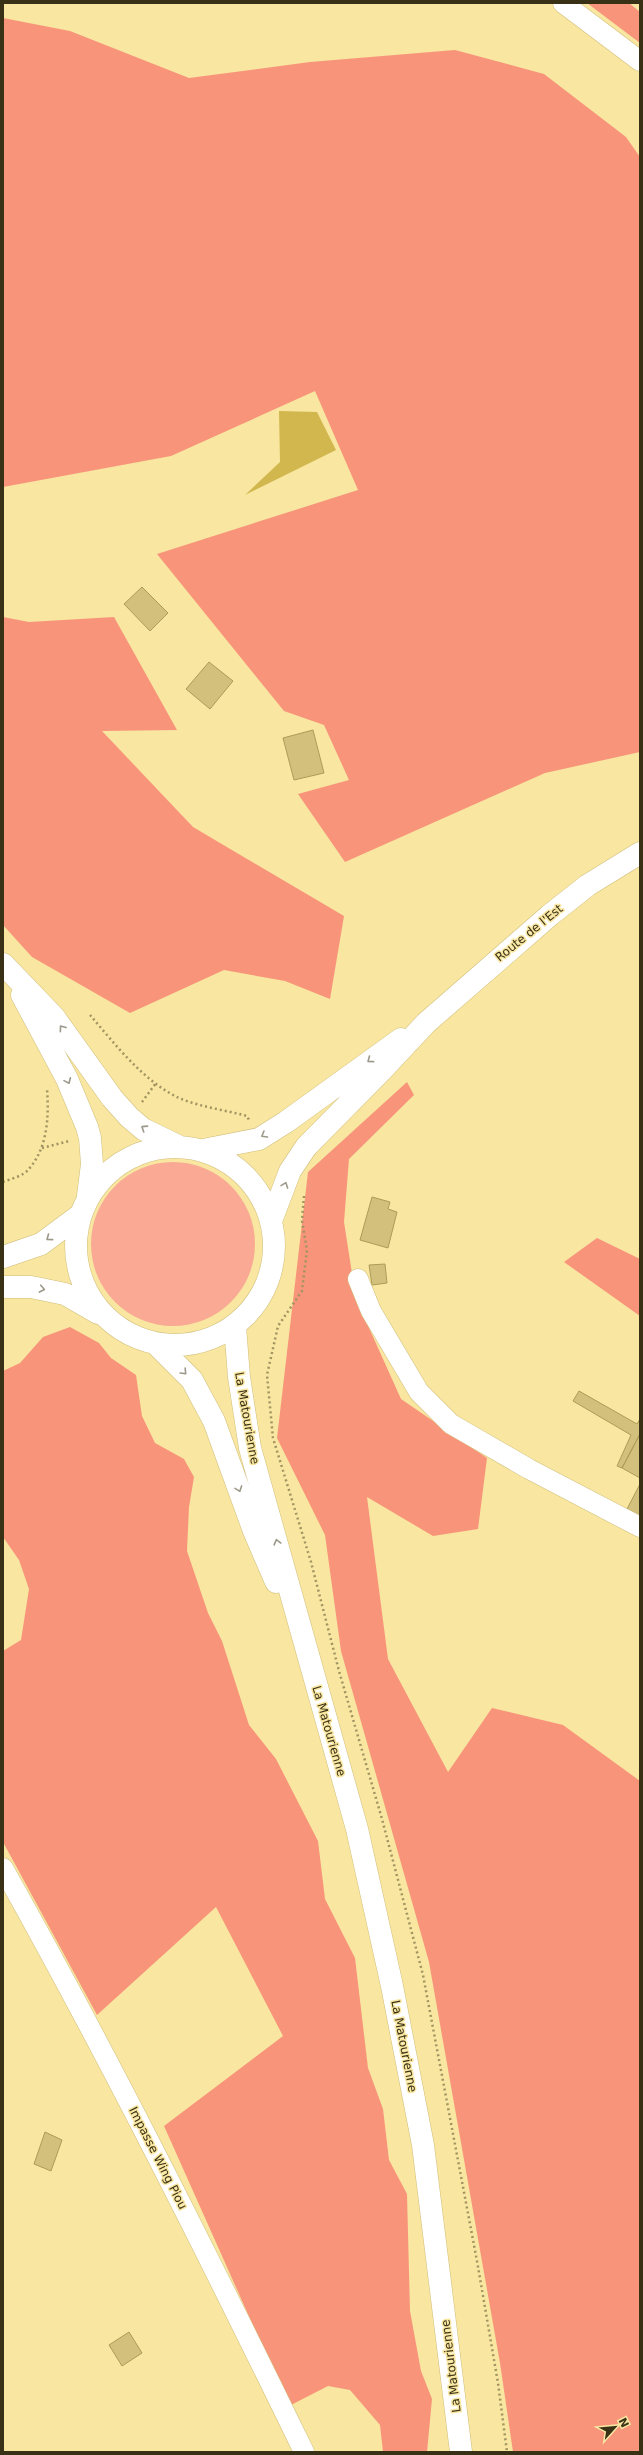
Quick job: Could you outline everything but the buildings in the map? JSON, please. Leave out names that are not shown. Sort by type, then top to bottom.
[{"type":"main road","name":"Route de l'Est","points":[[271,1221],[290,1171],[306,1147],[426,1023],[550,915],[588,886],[640,853]]},
{"type":"main road","points":[[7,968],[54,1017],[112,1098],[129,1117],[143,1128],[178,1146]]},
{"type":"main road","points":[[7,968],[67,1078],[87,1127],[90,1138],[92,1164],[75,1242],[78,1269],[88,1295],[105,1317]]},
{"type":"main road","name":"Route de l'Est","points":[[203,1150],[259,1139],[286,1122],[376,1055],[426,1023]]},
{"type":"main road","points":[[3,1257],[41,1244],[84,1206],[104,1176],[126,1159],[151,1149],[178,1146],[203,1150],[234,1166],[257,1190],[271,1221],[274,1250],[269,1279],[256,1305],[235,1326],[212,1339],[185,1346],[157,1344],[129,1335],[105,1317],[65,1294],[31,1287],[3,1287]]},
{"type":"main road","name":"La Matourienne","points":[[235,1326],[239,1377],[250,1448],[304,1647],[357,1829],[392,1986],[423,2145],[461,2452]]},
{"type":"main road","name":"La Matourienne","points":[[157,1344],[192,1380],[214,1421],[254,1531],[304,1647]]},
{"type":"street","points":[[563,3],[640,61]]},
{"type":"street","points":[[358,1279],[371,1311],[419,1392],[451,1424],[529,1469],[640,1527]]},
{"type":"street","name":"Impasse Wing Piou","points":[[3,1868],[76,1998],[203,2246],[304,2452]]},
{"type":"path","points":[[90,1015],[124,1055],[156,1083],[179,1098],[247,1116],[250,1121]]},
{"type":"path","points":[[140,1105],[156,1083]]},
{"type":"path","points":[[3,1182],[28,1172],[42,1148],[49,1114],[47,1087]]},
{"type":"path","points":[[42,1148],[76,1140]]},
{"type":"path","points":[[305,1189],[302,1221],[307,1250],[302,1291],[278,1326],[267,1375],[273,1438],[311,1562],[339,1672],[382,1819],[423,1975],[477,2261],[498,2383],[506,2452]]},
{"type":"shaded area","points":[[587,3],[629,3],[640,12],[640,43]]},
{"type":"shaded area","points":[[3,18],[70,31],[189,78],[310,62],[455,50],[544,74],[626,137],[640,157],[640,752],[545,773],[345,862],[298,794],[349,780],[324,725],[284,711],[157,554],[358,490],[315,391],[171,456],[3,487]]},
{"type":"shaded area","points":[[279,411],[317,412],[336,450],[245,495],[280,462]]},
{"type":"shaded area","points":[[3,617],[29,622],[114,617],[177,730],[102,731],[193,827],[344,916],[330,999],[285,981],[224,970],[130,1013],[32,957],[3,925]]},
{"type":"shaded area","points":[[407,1082],[414,1095],[349,1159],[344,1222],[356,1299],[401,1399],[487,1458],[478,1529],[433,1536],[367,1497],[388,1659],[448,1772],[492,1708],[563,1725],[640,1781],[640,2452],[513,2452],[500,2363],[429,1962],[341,1651],[325,1535],[277,1438],[308,1172]]},
{"type":"shaded area","points":[[173,1162],[204,1168],[231,1186],[249,1213],[255,1244],[249,1275],[231,1302],[204,1320],[173,1326],[142,1320],[115,1302],[97,1275],[91,1244],[97,1213],[115,1186],[142,1168]]},
{"type":"shaded area","points":[[597,1238],[640,1259],[640,1316],[564,1262]]},
{"type":"shaded area","points":[[70,1327],[99,1343],[111,1358],[136,1375],[142,1416],[155,1443],[184,1459],[194,1477],[189,1507],[187,1551],[208,1613],[222,1641],[249,1725],[276,1759],[318,1841],[325,1899],[355,1958],[368,2068],[383,2109],[389,2160],[407,2194],[410,2311],[421,2371],[432,2399],[427,2452],[383,2452],[380,2425],[350,2390],[328,2386],[289,2406],[164,2126],[283,2036],[216,1907],[97,2015],[3,1842],[3,1651],[21,1640],[29,1589],[19,1560],[3,1537],[3,1371],[20,1363],[43,1337]]}]
